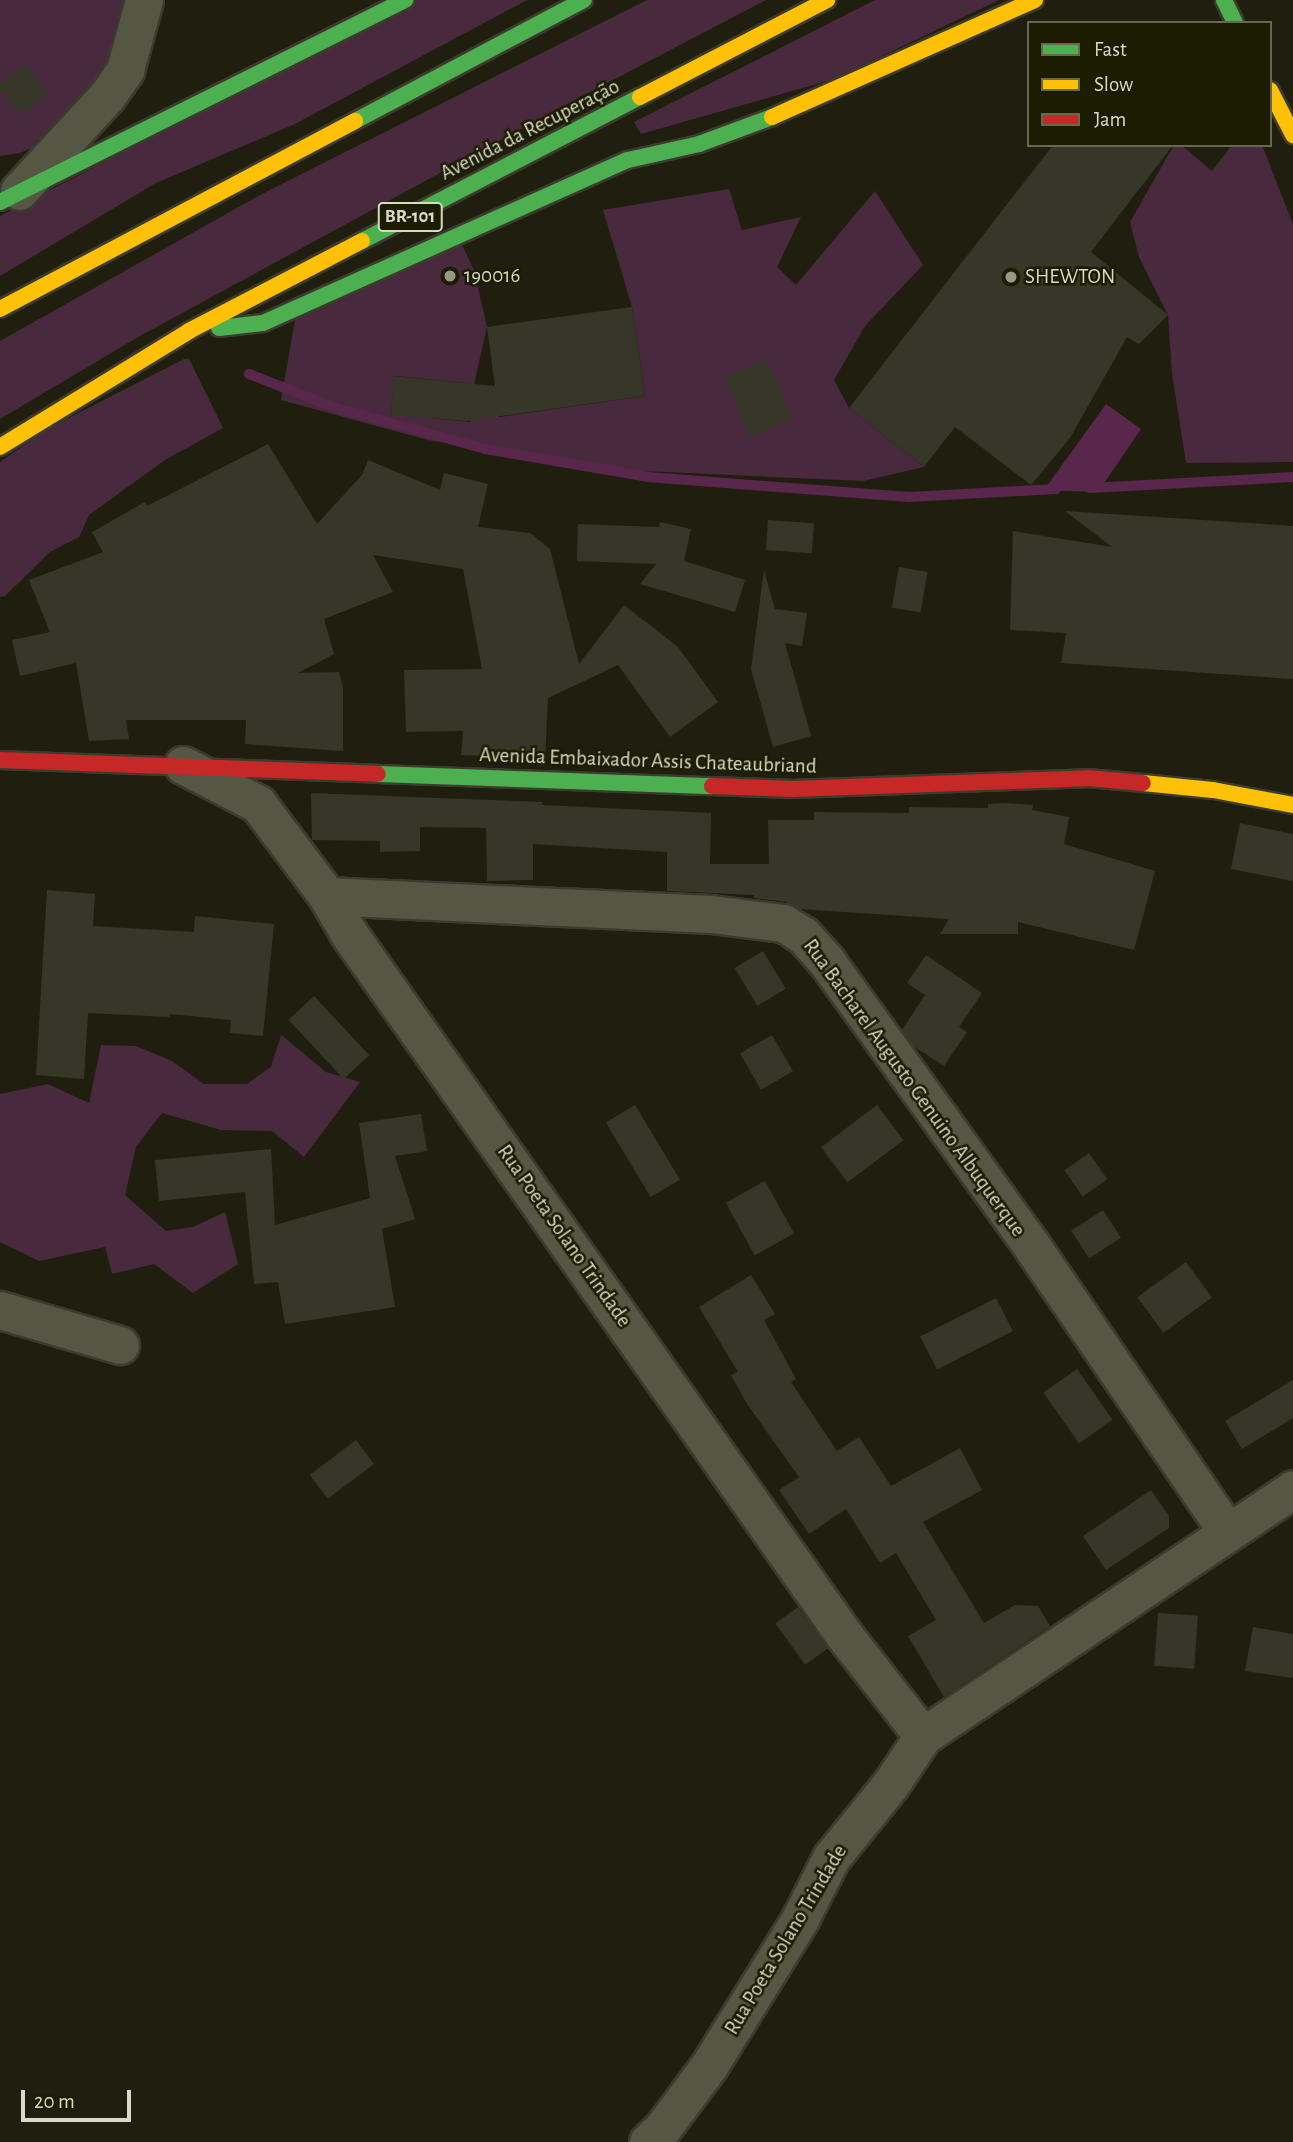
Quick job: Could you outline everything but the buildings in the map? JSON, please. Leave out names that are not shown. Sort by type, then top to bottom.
[{"type":"main road","points":[[7,199],[405,0]]},
{"type":"main road","points":[[0,309],[584,0]]},
{"type":"main road","name":"Avenida da Recuperação","points":[[0,447],[189,331],[827,0]]},
{"type":"main road","points":[[189,331],[263,323],[628,160],[699,144],[771,118],[1035,0]]},
{"type":"main road","points":[[1224,0],[1234,21]]},
{"type":"main road","points":[[1272,94],[1293,135]]},
{"type":"main road","name":"Avenida Embaixador Assis Chateaubriand","points":[[0,760],[793,789],[1088,778],[1213,790],[1293,805]]},
{"type":"street","points":[[7,199],[107,96],[125,70],[144,0]]},
{"type":"street","name":"Rua Poeta Solano Trindade","points":[[182,765],[258,804],[327,896],[349,934],[844,1635],[923,1736]]},
{"type":"street","name":"Rua Bacharel Augusto Genuino Albuquerque","points":[[327,896],[711,914],[783,923],[803,936],[827,962],[1033,1248],[1227,1531]]},
{"type":"street","points":[[0,1310],[120,1345]]},
{"type":"street","name":"Rua Poeta Solano Trindade","points":[[648,2142],[662,2129],[709,2066],[800,1919],[831,1858],[891,1784],[923,1736],[1293,1489]]},
{"type":"shaded area","points":[[0,0],[126,0],[111,58],[87,91],[38,145],[20,153],[0,156]]},
{"type":"shaded area","points":[[417,0],[527,0],[295,124],[156,183],[0,276],[0,216]]},
{"type":"shaded area","points":[[647,0],[766,0],[569,103],[138,337],[0,419],[0,341],[260,195]]},
{"type":"shaded area","points":[[875,0],[999,0],[834,79],[641,134],[634,122]]},
{"type":"shaded area","points":[[1173,147],[1183,147],[1212,171],[1230,147],[1263,147],[1293,224],[1293,462],[1186,463],[1172,374],[1168,315],[1139,257],[1130,222]]},
{"type":"shaded area","points":[[729,189],[742,230],[801,217],[777,267],[796,285],[875,191],[923,265],[865,326],[834,380],[849,408],[924,467],[863,481],[621,470],[428,440],[281,400],[295,320],[461,243],[474,270],[487,327],[474,384],[395,376],[391,414],[470,422],[473,409],[500,417],[645,396],[632,307],[603,210]]},
{"type":"shaded area","points":[[184,359],[189,359],[223,428],[165,460],[89,515],[79,537],[50,552],[5,596],[0,597],[0,462],[49,428]]},
{"type":"shaded area","points":[[1106,404],[1141,429],[1098,492],[1044,490]]},
{"type":"shaded area","points":[[281,1035],[326,1072],[360,1082],[304,1157],[272,1131],[221,1130],[162,1113],[136,1147],[125,1195],[166,1231],[193,1227],[225,1212],[238,1264],[193,1293],[154,1264],[112,1274],[105,1247],[39,1261],[0,1242],[0,1094],[48,1084],[89,1103],[101,1045],[136,1046],[172,1061],[204,1084],[247,1084],[271,1067]]},
{"type":"waterway","points":[[249,374],[333,407],[485,449],[648,477],[909,497],[1056,489]]},
{"type":"waterway","points":[[1090,488],[1293,477]]},
{"type":"traffic: fast","points":[[0,202],[405,0]]},
{"type":"traffic: fast","points":[[355,121],[584,0]]},
{"type":"traffic: fast","points":[[1224,0],[1234,21]]},
{"type":"traffic: fast","points":[[362,241],[640,97]]},
{"type":"traffic: fast","points":[[219,328],[263,323],[628,160],[699,144],[772,117]]},
{"type":"traffic: fast","points":[[378,774],[712,786]]},
{"type":"traffic: slow","points":[[640,97],[827,0]]},
{"type":"traffic: slow","points":[[772,117],[1035,0]]},
{"type":"traffic: slow","points":[[1272,94],[1293,135]]},
{"type":"traffic: slow","points":[[0,309],[355,121]]},
{"type":"traffic: slow","points":[[0,447],[189,331],[362,241]]},
{"type":"traffic: slow","points":[[1143,783],[1213,790],[1293,805]]},
{"type":"traffic: jam","points":[[0,760],[378,774]]},
{"type":"traffic: jam","points":[[712,786],[793,789],[1088,778],[1143,783]]},
{"type":"place","name":"190016","points":[[450,276]]},
{"type":"place","name":"SHEWTON","points":[[1011,277]]}]
